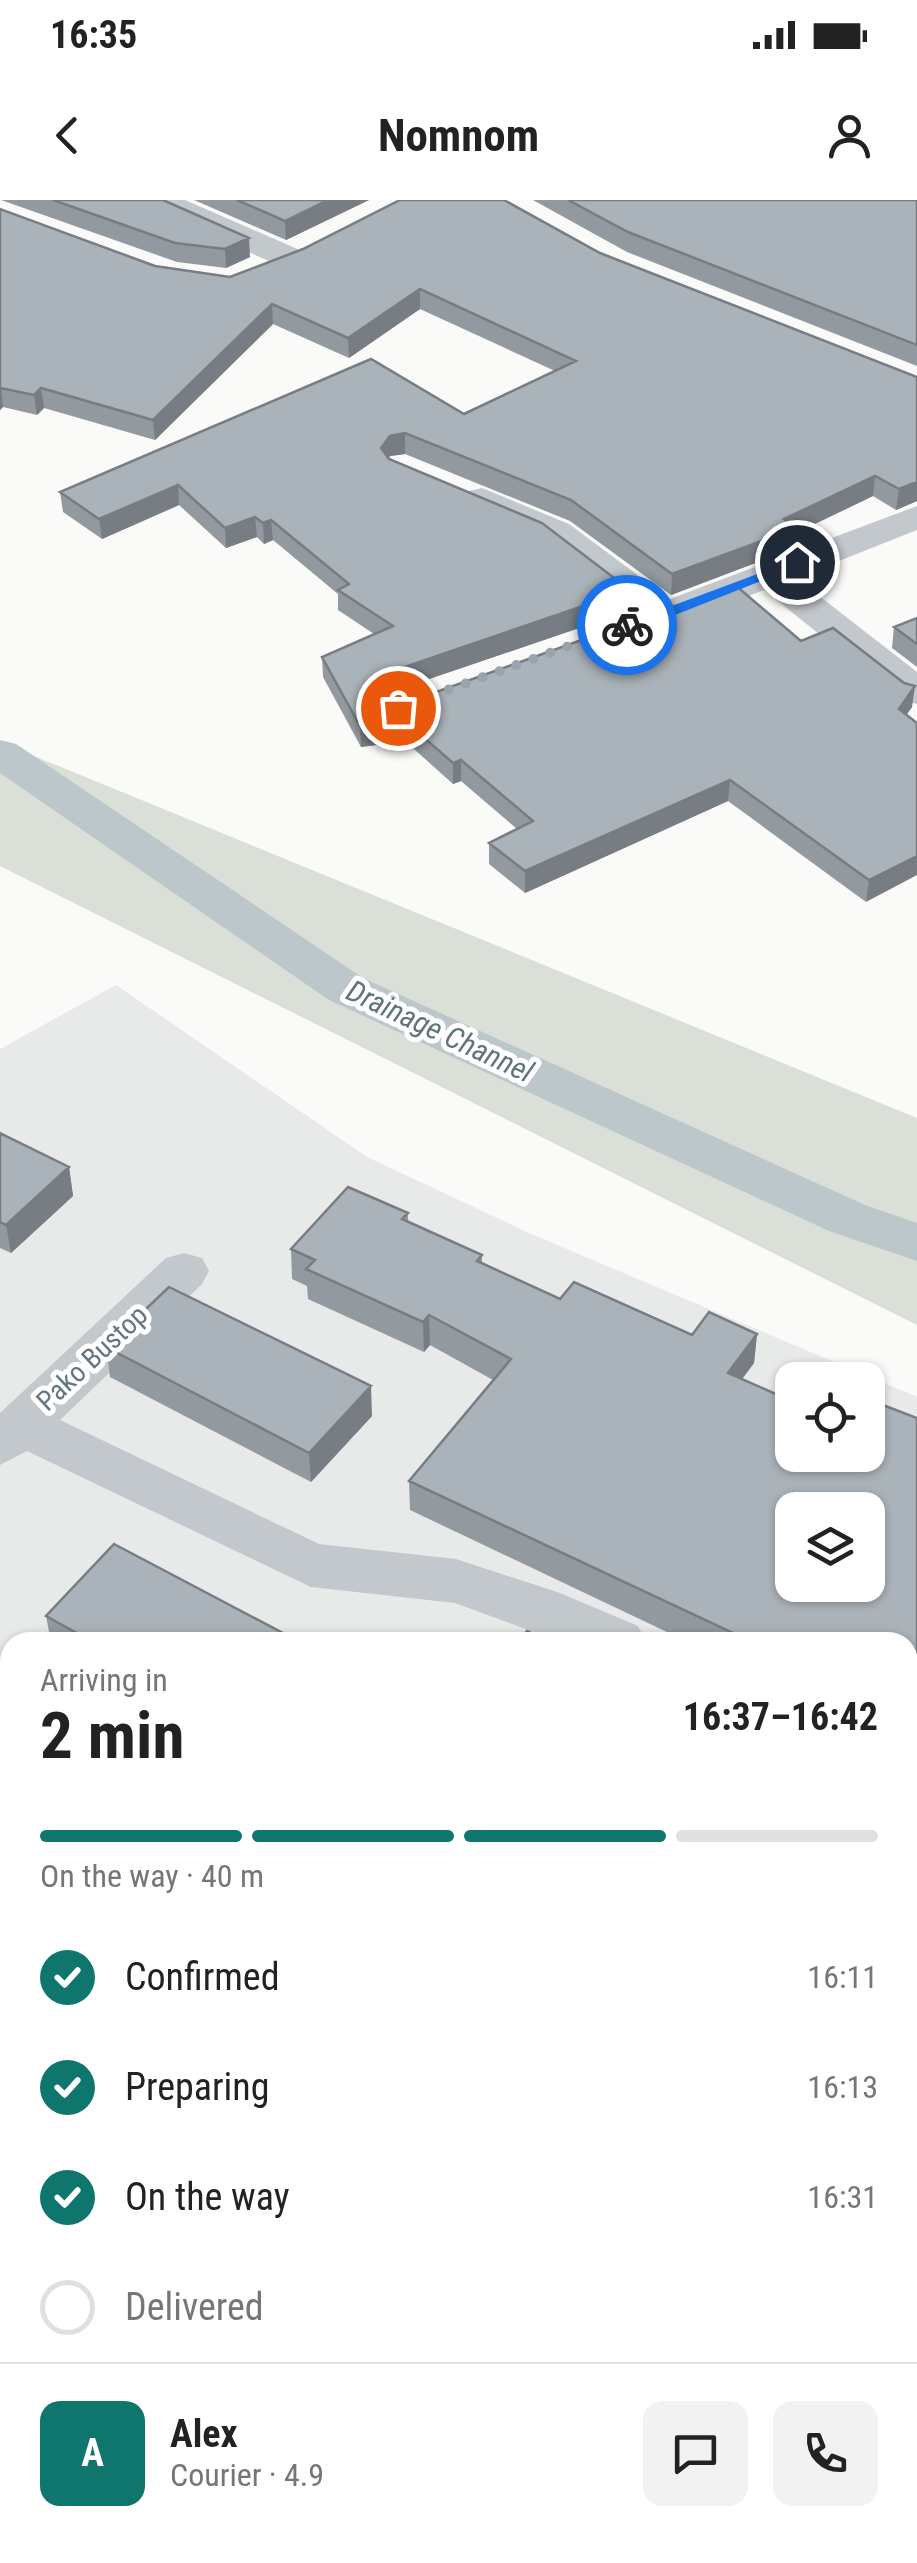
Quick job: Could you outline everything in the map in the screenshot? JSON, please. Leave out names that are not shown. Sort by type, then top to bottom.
[{"type":"street","points":[[158,200],[290,258]]},
{"type":"street","points":[[244,280],[322,242]]},
{"type":"street","points":[[454,488],[556,532],[666,615]]},
{"type":"street","points":[[627,625],[666,615],[917,517]]},
{"type":"street","points":[[767,574],[917,692]]},
{"type":"street","name":"Pako Bustop","points":[[10,1435],[184,1271]]},
{"type":"street","points":[[10,1435],[311,1565],[456,1581],[594,1632]]},
{"type":"shaded area","points":[[0,742],[917,1118],[917,1325],[0,866]]},
{"type":"shaded area","points":[[116,985],[367,1157],[529,1233],[834,1362],[775,1362],[775,1472],[885,1472],[885,1383],[917,1397],[917,1632],[0,1632],[0,1049]]},
{"type":"building","points":[[53,200],[163,200],[249,238],[225,249],[175,243]]},
{"type":"building","points":[[237,200],[328,200],[285,221]]},
{"type":"building","points":[[400,200],[504,200],[600,253],[917,377],[917,482],[899,489],[875,476],[784,519],[797,528],[672,574],[571,500],[405,433],[390,436],[381,448],[389,459],[542,523],[630,590],[381,675],[373,689],[382,700],[414,700],[735,585],[801,641],[833,628],[904,683],[915,686],[899,709],[917,723],[917,856],[869,880],[730,780],[525,871],[489,843],[533,821],[461,760],[453,763],[405,721],[360,726],[322,657],[393,626],[338,590],[349,584],[271,520],[263,523],[255,517],[225,528],[178,485],[99,519],[60,492],[371,359],[464,414],[576,361],[420,289],[348,338],[272,304],[153,420],[41,388],[34,395],[0,388],[0,209],[155,266],[230,277],[303,249]]},
{"type":"building","points":[[568,200],[917,200],[917,345],[628,232]]},
{"type":"building","points":[[917,618],[917,644],[894,627]]},
{"type":"building","points":[[0,1133],[69,1167],[6,1225],[0,1222]]},
{"type":"building","points":[[348,1187],[408,1213],[402,1219],[482,1255],[477,1261],[560,1299],[574,1282],[692,1335],[709,1312],[757,1334],[728,1373],[775,1394],[775,1472],[885,1472],[885,1406],[917,1418],[917,1632],[731,1632],[409,1481],[511,1359],[429,1315],[423,1322],[306,1269],[315,1260],[291,1249]]},
{"type":"building","points":[[169,1287],[371,1386],[309,1453],[106,1347]]},
{"type":"building","points":[[114,1544],[281,1632],[75,1632],[46,1616]]},
{"type":"waterway","name":"Drainage Channel","points":[[0,753],[346,989],[847,1218],[917,1242]]},
{"type":"way so far","points":[[398,708],[627,625]]},
{"type":"route","points":[[627,625],[666,615],[797,562]]}]
